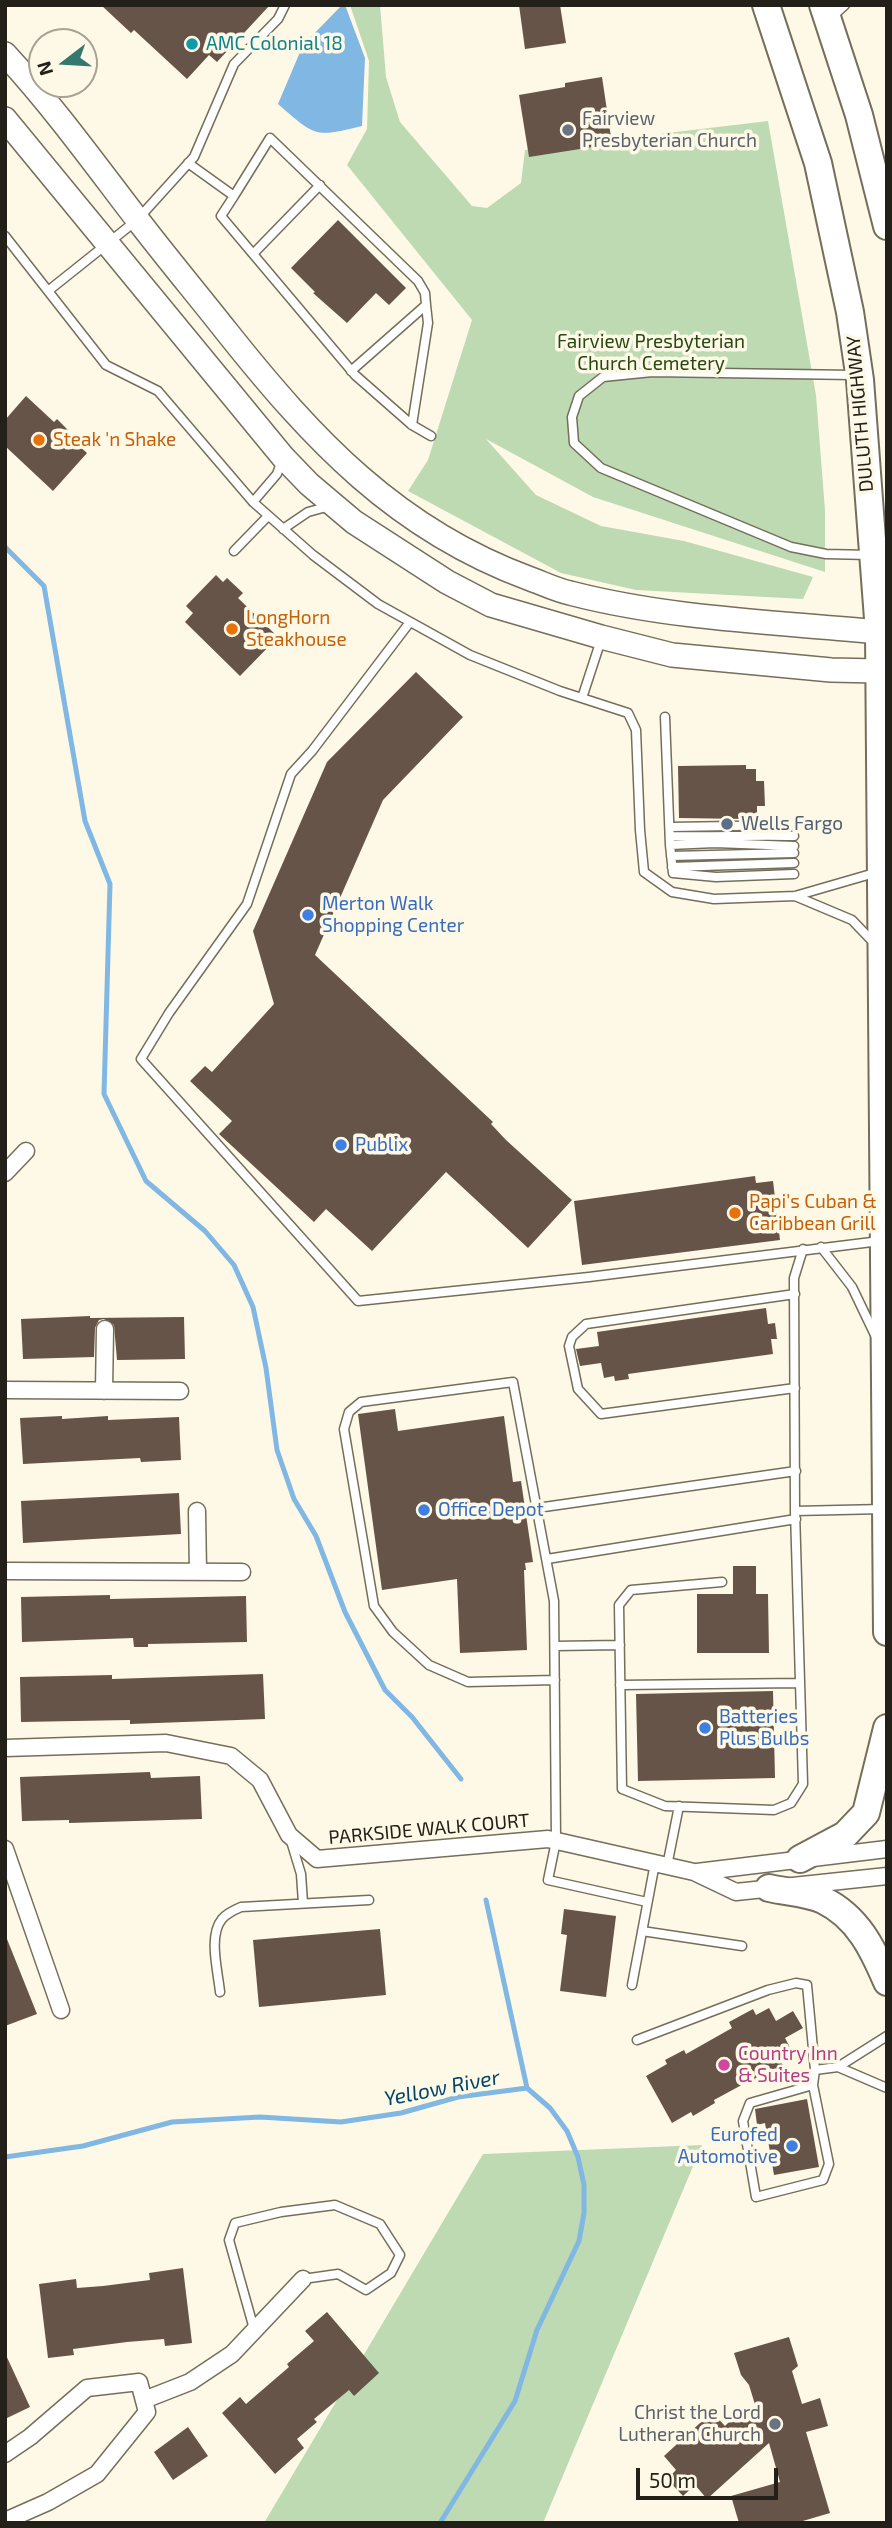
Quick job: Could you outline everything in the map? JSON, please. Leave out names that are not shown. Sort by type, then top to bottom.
[{"type":"main road","name":"DULUTH HIGHWAY","points":[[766,5],[818,163],[848,300],[859,375],[873,555],[883,633],[882,951],[887,1632]]},
{"type":"main road","points":[[832,10],[887,226]]},
{"type":"main road","points":[[5,54],[44,96],[137,220],[270,386],[347,468],[429,530],[492,565],[568,593],[646,610],[883,633]]},
{"type":"main road","points":[[5,119],[283,457],[354,522],[403,556],[491,605],[601,638],[672,655],[831,670],[883,672]]},
{"type":"main road","points":[[800,1859],[845,1836],[866,1813],[887,1728]]},
{"type":"main road","points":[[769,1888],[822,1899],[851,1919],[872,1947],[887,1982]]},
{"type":"street","points":[[5,1173],[26,1151]]},
{"type":"street","points":[[104,1391],[105,1329]]},
{"type":"street","points":[[5,1390],[180,1391]]},
{"type":"street","points":[[197,1511],[198,1572]]},
{"type":"street","points":[[5,1571],[242,1572]]},
{"type":"street","name":"PARKSIDE WALK COURT","points":[[5,1748],[166,1743],[231,1756],[260,1780],[289,1835],[317,1859],[548,1839],[694,1872]]},
{"type":"street","points":[[5,1849],[61,2010]]},
{"type":"street","points":[[694,1872],[887,1849]]},
{"type":"street","points":[[694,1872],[736,1892],[887,1876]]},
{"type":"street","points":[[144,2400],[190,2382],[232,2354],[303,2279]]},
{"type":"street","points":[[5,2454],[30,2437],[87,2388],[139,2382],[147,2412],[97,2473],[48,2502],[5,2521]]},
{"type":"lane","points":[[48,291],[137,220],[194,157],[234,64],[278,19],[285,5]]},
{"type":"lane","points":[[412,425],[428,323],[425,293],[418,281],[270,138],[221,216],[351,371],[412,425],[431,436]]},
{"type":"lane","points":[[188,163],[233,196]]},
{"type":"lane","points":[[253,254],[320,185]]},
{"type":"lane","points":[[5,236],[106,365],[158,391],[253,502],[313,555],[378,604],[470,655],[628,713],[636,730],[640,830],[645,872],[672,892],[714,899],[794,896],[882,871]]},
{"type":"lane","points":[[351,371],[426,305]]},
{"type":"lane","points":[[859,375],[652,372],[603,377],[579,396],[572,417],[574,443],[601,468],[791,547],[826,554],[873,555]]},
{"type":"lane","points":[[253,502],[277,474],[283,457]]},
{"type":"lane","points":[[283,529],[307,512],[334,505]]},
{"type":"lane","points":[[234,551],[268,516]]},
{"type":"lane","points":[[410,622],[312,751],[290,774],[247,904],[169,1013],[141,1059],[358,1301],[589,1277],[885,1241]]},
{"type":"lane","points":[[582,698],[601,638]]},
{"type":"lane","points":[[665,716],[673,873],[716,877],[794,874]]},
{"type":"lane","points":[[670,836],[794,825]]},
{"type":"lane","points":[[670,836],[715,837],[741,834],[794,845],[671,856]]},
{"type":"lane","points":[[672,867],[794,863]]},
{"type":"lane","points":[[794,896],[852,920],[882,951]]},
{"type":"lane","points":[[821,1247],[852,1287],[884,1357]]},
{"type":"lane","points":[[722,1582],[631,1590],[619,1605],[622,1789],[665,1806],[774,1810],[791,1803],[803,1784],[796,1515],[794,1278],[803,1249]]},
{"type":"lane","points":[[794,1294],[586,1324],[572,1336],[569,1346],[578,1389],[601,1414],[795,1388]]},
{"type":"lane","points":[[555,1680],[468,1682],[429,1665],[393,1632],[374,1606],[344,1429],[349,1412],[361,1402],[513,1382],[554,1601],[555,1646],[555,1680],[555,1841],[548,1880],[648,1902]]},
{"type":"lane","points":[[537,1508],[796,1471]]},
{"type":"lane","points":[[547,1559],[796,1515],[886,1509]]},
{"type":"lane","points":[[555,1646],[620,1645]]},
{"type":"lane","points":[[621,1685],[800,1683]]},
{"type":"lane","points":[[632,1985],[648,1902],[679,1806]]},
{"type":"lane","points":[[289,1835],[300,1874],[303,1903]]},
{"type":"lane","points":[[220,1992],[215,1936],[220,1921],[227,1913],[241,1907],[369,1900]]},
{"type":"lane","points":[[642,1931],[742,1946]]},
{"type":"lane","points":[[637,2040],[768,1990],[796,1983],[807,1985],[816,2070],[813,2085],[828,2164],[823,2180],[756,2197],[743,2121],[750,2103],[813,2085]]},
{"type":"lane","points":[[816,2070],[838,2067],[887,2036]]},
{"type":"lane","points":[[838,2067],[887,2088]]},
{"type":"lane","points":[[254,2330],[229,2240],[235,2223],[281,2212],[335,2205],[380,2224],[401,2255],[391,2273],[366,2290],[338,2274],[303,2279]]},
{"type":"green space","name":"Fairview Presbyterian Church Cemetery","points":[[350,5],[380,5],[386,77],[400,122],[472,206],[487,208],[521,183],[525,150],[768,121],[816,395],[825,510],[825,572],[593,497],[486,439],[536,495],[601,526],[684,541],[813,577],[803,599],[636,590],[561,573],[408,491],[428,460],[472,320],[347,165],[367,129],[369,61]]},
{"type":"green space","points":[[702,2145],[543,2523],[264,2523],[483,2154]]},
{"type":"water","points":[[345,5],[365,58],[362,126],[334,132],[316,132],[300,123],[278,104],[303,45]]},
{"type":"building","name":"AMC Colonial 18","points":[[101,5],[270,5],[217,62],[209,55],[187,79],[134,30],[131,33]]},
{"type":"building","points":[[519,5],[560,5],[566,43],[525,49]]},
{"type":"building","name":"Fairview Presbyterian Church","points":[[602,77],[612,144],[529,157],[519,95]]},
{"type":"building","points":[[338,220],[406,288],[389,305],[376,293],[347,323],[313,293],[315,292],[291,268]]},
{"type":"building","name":"Steak 'n Shake","points":[[26,396],[54,422],[57,419],[68,430],[65,433],[87,453],[53,491],[5,446],[5,420]]},
{"type":"building","name":"LongHorn Steakhouse","points":[[216,575],[223,582],[227,578],[243,593],[238,598],[278,637],[240,676],[185,622],[193,613],[186,606]]},
{"type":"building","points":[[416,672],[463,717],[383,800],[315,955],[493,1122],[491,1124],[506,1140],[572,1200],[528,1248],[446,1172],[372,1251],[326,1209],[314,1222],[219,1134],[232,1121],[190,1081],[205,1066],[212,1072],[274,1004],[253,931],[327,762]]},
{"type":"building","name":"Wells Fargo","points":[[746,765],[746,769],[756,769],[756,781],[764,781],[765,806],[757,806],[757,816],[744,816],[744,819],[679,818],[678,766]]},
{"type":"building","points":[[755,1176],[756,1183],[773,1181],[780,1240],[582,1265],[574,1201]]},
{"type":"building","points":[[766,1308],[768,1324],[775,1323],[777,1339],[771,1339],[773,1354],[628,1374],[629,1379],[615,1381],[614,1376],[604,1378],[601,1363],[580,1366],[576,1349],[599,1346],[597,1332]]},
{"type":"building","points":[[90,1316],[184,1317],[185,1359],[117,1360],[114,1325],[104,1319],[99,1320],[95,1328],[94,1357],[23,1359],[21,1319]]},
{"type":"building","points":[[395,1409],[398,1431],[504,1416],[513,1482],[521,1481],[533,1562],[525,1563],[524,1570],[527,1650],[460,1653],[457,1579],[382,1590],[358,1414]]},
{"type":"building","points":[[62,1416],[62,1419],[108,1416],[108,1420],[179,1417],[181,1460],[141,1462],[140,1458],[23,1464],[20,1418]]},
{"type":"building","points":[[179,1493],[181,1534],[23,1543],[21,1501]]},
{"type":"building","points":[[733,1566],[756,1566],[756,1594],[768,1594],[769,1653],[697,1653],[697,1594],[733,1594]]},
{"type":"building","points":[[110,1595],[110,1599],[246,1596],[247,1642],[148,1644],[148,1647],[134,1647],[133,1638],[22,1642],[21,1597]]},
{"type":"building","points":[[263,1674],[265,1719],[130,1724],[130,1720],[21,1722],[20,1677],[112,1675],[112,1679]]},
{"type":"building","points":[[773,1691],[775,1778],[638,1781],[636,1694]]},
{"type":"building","points":[[150,1772],[151,1778],[200,1776],[202,1819],[69,1823],[69,1820],[22,1821],[20,1777]]},
{"type":"building","points":[[564,1909],[616,1916],[606,1997],[560,1991],[567,1935],[561,1934]]},
{"type":"building","points":[[380,1929],[386,1995],[259,2007],[253,1940]]},
{"type":"building","points":[[5,1934],[37,2014],[5,2026]]},
{"type":"building","name":"Country Inn & Suites","points":[[769,2008],[776,2021],[793,2011],[803,2028],[785,2038],[792,2051],[779,2059],[784,2067],[750,2085],[749,2081],[714,2100],[715,2103],[693,2116],[691,2112],[672,2123],[646,2076],[667,2064],[665,2060],[684,2050],[686,2054],[732,2028],[729,2022],[753,2009],[756,2015]]},
{"type":"building","name":"Eurofed Automotive","points":[[807,2099],[819,2167],[774,2175],[765,2123],[757,2125],[755,2109]]},
{"type":"building","points":[[183,2268],[192,2343],[165,2346],[164,2339],[127,2342],[73,2349],[74,2355],[48,2358],[39,2284],[76,2279],[77,2288],[103,2286],[150,2280],[149,2273]]},
{"type":"building","points":[[327,2312],[379,2373],[354,2396],[349,2390],[314,2419],[317,2422],[297,2439],[304,2448],[275,2474],[222,2413],[240,2397],[246,2404],[289,2367],[287,2364],[314,2341],[305,2331]]},
{"type":"building","points":[[789,2337],[798,2366],[792,2371],[802,2404],[820,2398],[828,2426],[806,2432],[830,2513],[796,2523],[739,2523],[731,2496],[780,2482],[769,2443],[707,2499],[695,2485],[683,2496],[667,2479],[676,2470],[664,2456],[712,2412],[725,2426],[733,2418],[757,2411],[749,2385],[741,2375],[734,2353]]},
{"type":"building","points":[[5,2353],[30,2407],[5,2419]]},
{"type":"building","points":[[188,2427],[208,2456],[173,2480],[154,2452]]},
{"type":"waterway","points":[[5,547],[44,586],[85,821],[110,884],[104,1094],[146,1181],[205,1231],[234,1265],[253,1307],[266,1368],[277,1450],[294,1499],[316,1536],[345,1612],[385,1690],[412,1717],[461,1779]]},
{"type":"waterway","points":[[486,1900],[527,2088]]},
{"type":"waterway","name":"Yellow River","points":[[5,2157],[83,2146],[172,2122],[260,2117],[341,2122],[401,2113],[458,2097],[527,2088],[550,2108],[567,2131],[578,2157],[584,2185],[584,2213],[579,2241],[537,2330],[515,2401],[440,2523]]},
{"type":"place","name":"AMC Colonial 18","points":[[192,44]]},
{"type":"place","name":"Fairview Presbyterian Church","points":[[568,130]]},
{"type":"place","name":"Steak 'n Shake","points":[[39,440]]},
{"type":"place","name":"LongHorn Steakhouse","points":[[232,629]]},
{"type":"place","name":"Wells Fargo","points":[[727,824]]},
{"type":"place","name":"Merton Walk Shopping Center","points":[[308,915]]},
{"type":"place","name":"Publix","points":[[341,1145]]},
{"type":"place","name":"Papi's Cuban & Caribbean Grill","points":[[735,1213]]},
{"type":"place","name":"Office Depot","points":[[424,1510]]},
{"type":"place","name":"Batteries Plus Bulbs","points":[[705,1728]]},
{"type":"place","name":"Country Inn & Suites","points":[[724,2065]]},
{"type":"place","name":"Eurofed Automotive","points":[[792,2146]]},
{"type":"place","name":"Christ the Lord Lutheran Church","points":[[775,2424]]}]
